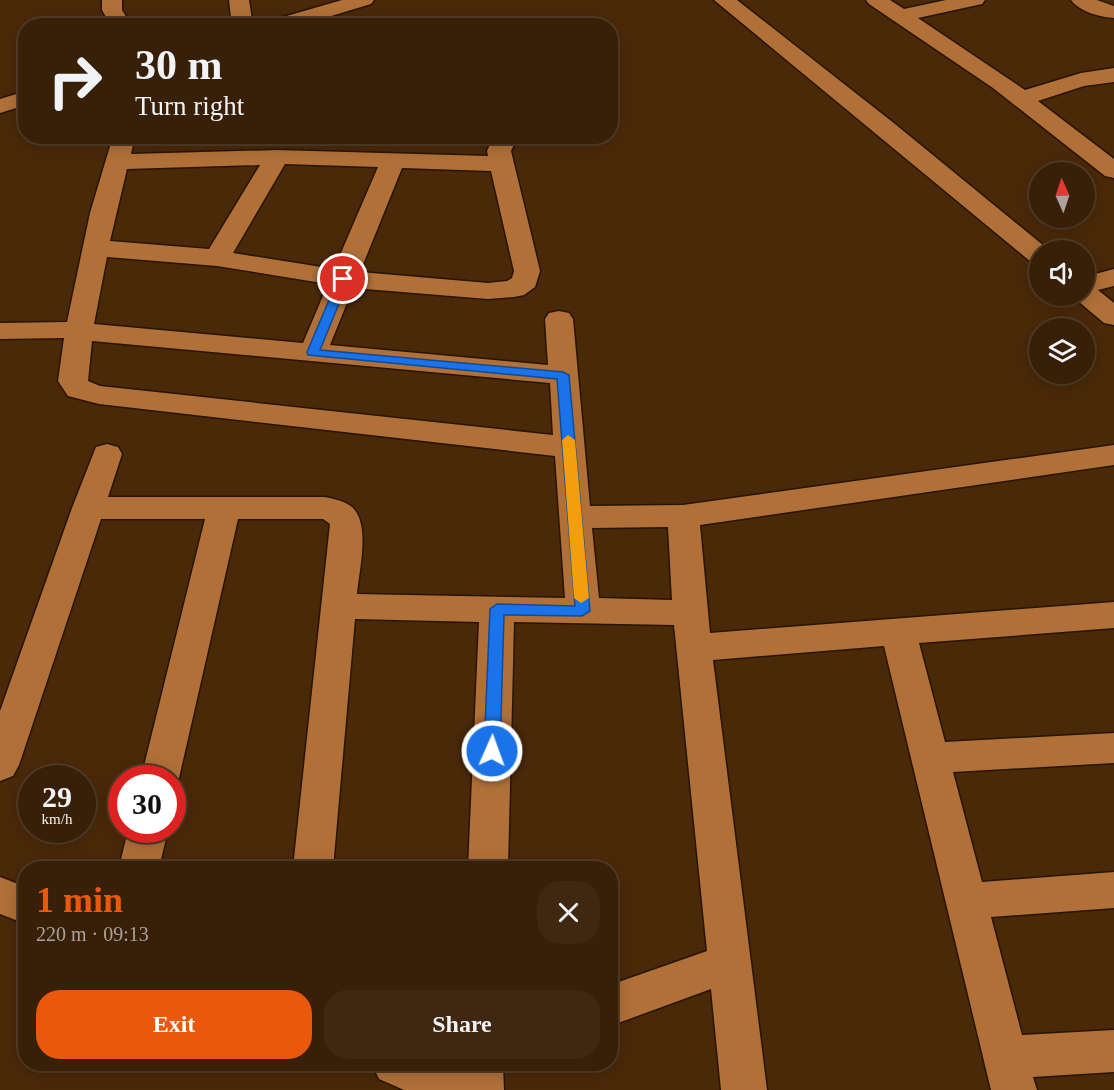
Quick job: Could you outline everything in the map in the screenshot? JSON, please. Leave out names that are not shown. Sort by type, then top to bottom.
[{"type":"street","points":[[112,0],[112,10],[117,18]]},
{"type":"street","points":[[239,0],[242,18]]},
{"type":"street","points":[[724,0],[887,129],[1029,247]]},
{"type":"street","points":[[876,0],[1021,99],[1114,171]]},
{"type":"street","points":[[900,16],[975,0]]},
{"type":"street","points":[[1081,0],[1103,11],[1114,12]]},
{"type":"street","points":[[301,18],[359,1]]},
{"type":"street","points":[[1021,99],[1081,81],[1114,75]]},
{"type":"street","points":[[0,106],[18,100]]},
{"type":"street","points":[[96,248],[217,258],[343,279],[488,291],[514,288],[525,281],[527,271],[501,164],[499,151],[502,144]]},
{"type":"street","points":[[501,164],[121,150],[96,248],[79,331],[73,381],[78,390],[99,395],[569,447]]},
{"type":"street","points":[[217,258],[277,157]]},
{"type":"street","points":[[313,352],[393,160]]},
{"type":"street","points":[[1095,283],[1114,277]]},
{"type":"street","points":[[1095,302],[1114,317]]},
{"type":"street","points":[[559,319],[582,611]]},
{"type":"street","points":[[0,331],[53,329],[79,331],[563,375]]},
{"type":"street","points":[[0,765],[107,454]]},
{"type":"street","points":[[575,517],[683,516],[1114,455]]},
{"type":"street","points":[[88,508],[325,508],[337,511],[343,516],[347,526],[314,861]]},
{"type":"street","points":[[163,765],[224,508]]},
{"type":"street","points":[[683,516],[692,631],[744,1090]]},
{"type":"street","points":[[339,606],[582,611],[692,631],[898,632],[1114,615]]},
{"type":"street","points":[[488,861],[497,609]]},
{"type":"street","points":[[898,632],[1009,1073],[1114,1051]]},
{"type":"street","points":[[930,758],[1114,748]]},
{"type":"street","points":[[141,861],[145,843]]},
{"type":"street","points":[[966,900],[1114,890]]},
{"type":"street","points":[[0,895],[18,903]]},
{"type":"street","points":[[618,1003],[730,962]]},
{"type":"street","points":[[412,1071],[457,1090]]},
{"type":"street","points":[[481,1090],[482,1071]]},
{"type":"slow traffic","points":[[568,440],[581,598]]},
{"type":"route","points":[[343,279],[313,352],[563,375],[582,611],[497,609],[492,751]]}]
